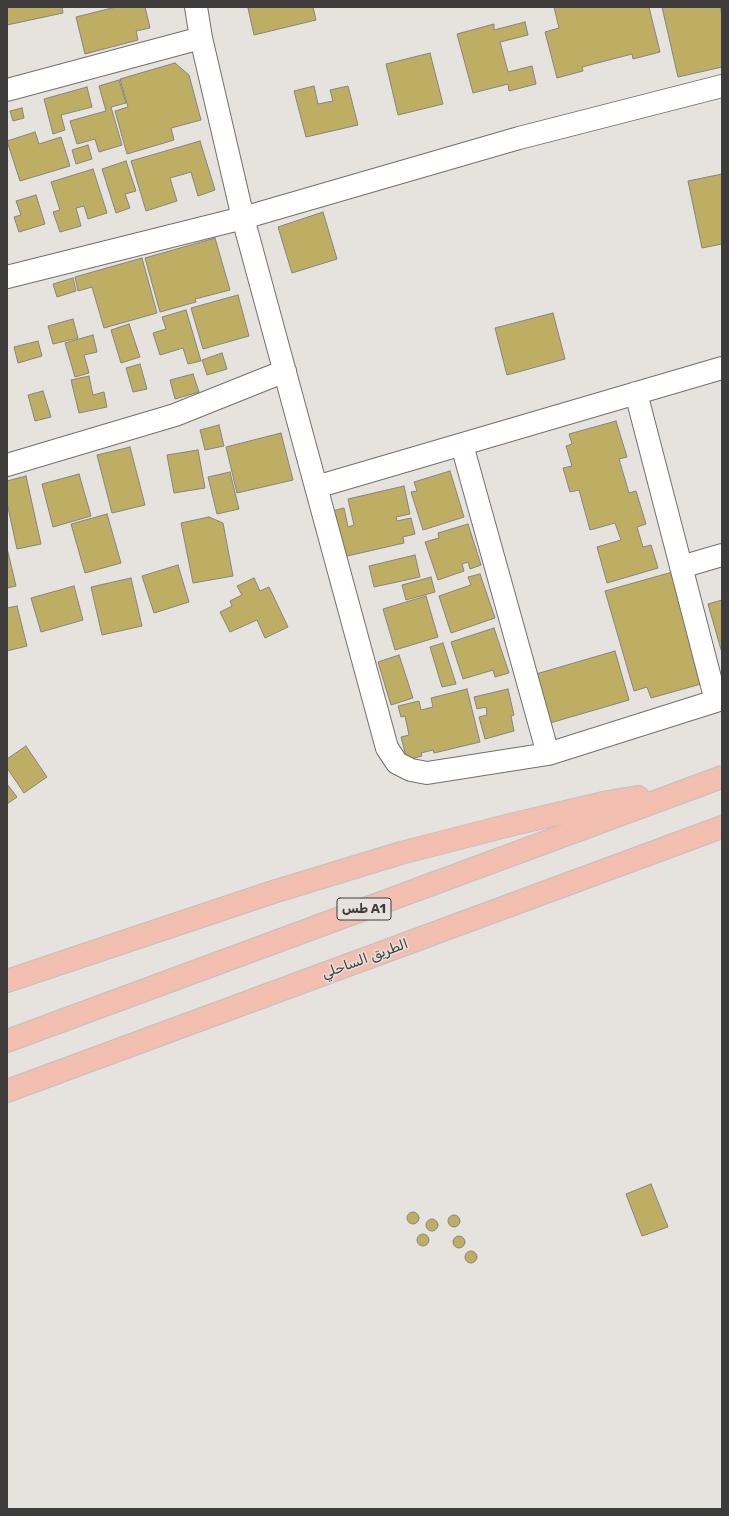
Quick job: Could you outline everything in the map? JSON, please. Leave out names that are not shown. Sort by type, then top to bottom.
[{"type":"highway","name":"طس A1","points":[[7,1042],[722,777]]},
{"type":"highway","points":[[7,981],[273,892],[401,853],[510,825],[601,804],[694,787]]},
{"type":"highway","name":"الطريق الساحلي","points":[[7,1091],[722,827]]},
{"type":"street","points":[[196,7],[201,38],[243,218],[387,748],[396,763],[411,770],[427,773],[548,754],[719,700],[681,567],[636,393]]},
{"type":"street","points":[[7,90],[201,38]]},
{"type":"street","points":[[7,277],[243,218],[519,138],[722,86]]},
{"type":"street","points":[[316,487],[722,368]]},
{"type":"street","points":[[8,460],[175,415],[284,371]]},
{"type":"street","points":[[462,445],[548,754]]},
{"type":"street","points":[[681,567],[722,554]]},
{"type":"building","points":[[7,7],[62,7],[63,13],[7,25]]},
{"type":"building","points":[[116,7],[145,7],[150,28],[136,31],[138,40],[85,54],[76,17]]},
{"type":"building","points":[[313,7],[316,20],[254,35],[248,8]]},
{"type":"building","points":[[554,7],[649,7],[660,52],[633,59],[632,54],[582,67],[583,71],[557,78],[545,32],[559,28]]},
{"type":"building","points":[[662,7],[720,7],[722,15],[722,67],[678,77]]},
{"type":"building","points":[[525,22],[528,35],[500,42],[508,72],[532,66],[536,84],[509,91],[508,84],[473,93],[457,34],[494,24],[494,30]]},
{"type":"building","points":[[430,53],[443,104],[398,115],[386,64]]},
{"type":"building","points":[[175,63],[189,75],[201,120],[171,128],[174,140],[127,154],[115,111],[128,107],[120,79]]},
{"type":"building","points":[[119,80],[126,103],[111,107],[122,145],[99,152],[95,139],[77,144],[70,121],[106,111],[99,86]]},
{"type":"building","points":[[314,86],[318,104],[333,101],[330,90],[348,86],[358,125],[306,137],[294,91]]},
{"type":"building","points":[[87,87],[92,107],[61,115],[65,130],[53,134],[44,99]]},
{"type":"building","points":[[22,108],[24,118],[13,121],[10,111]]},
{"type":"building","points":[[35,132],[39,144],[61,137],[70,166],[20,181],[7,141]]},
{"type":"building","points":[[200,141],[215,190],[198,196],[191,172],[170,178],[177,201],[146,211],[131,161]]},
{"type":"building","points":[[88,145],[92,159],[76,164],[72,150]]},
{"type":"building","points":[[126,161],[136,191],[125,194],[130,208],[116,213],[102,169]]},
{"type":"building","points":[[93,169],[107,213],[88,219],[84,206],[76,208],[81,226],[60,232],[53,212],[60,210],[51,182]]},
{"type":"building","points":[[722,174],[722,244],[702,248],[688,181]]},
{"type":"building","points":[[36,195],[45,224],[19,232],[14,217],[21,215],[16,201]]},
{"type":"building","points":[[323,212],[337,259],[292,273],[278,227]]},
{"type":"building","points":[[215,238],[230,290],[195,299],[196,302],[160,312],[145,258]]},
{"type":"building","points":[[142,258],[157,313],[104,328],[92,287],[78,291],[75,277]]},
{"type":"building","points":[[73,278],[76,291],[57,297],[53,284]]},
{"type":"building","points":[[238,295],[249,336],[203,349],[191,308]]},
{"type":"building","points":[[186,310],[201,361],[188,364],[183,348],[160,355],[153,333],[166,329],[162,317]]},
{"type":"building","points":[[553,313],[565,359],[507,375],[495,328]]},
{"type":"building","points":[[73,319],[78,338],[53,344],[48,326]]},
{"type":"building","points":[[129,324],[140,357],[121,363],[111,330]]},
{"type":"building","points":[[93,335],[97,352],[84,355],[89,373],[75,377],[65,343]]},
{"type":"building","points":[[38,341],[42,356],[18,363],[14,347]]},
{"type":"building","points":[[222,353],[227,369],[207,375],[202,360]]},
{"type":"building","points":[[140,364],[147,389],[133,392],[126,368]]},
{"type":"building","points":[[193,374],[199,392],[175,399],[170,380]]},
{"type":"building","points":[[89,376],[93,395],[104,392],[107,407],[79,413],[71,380]]},
{"type":"building","points":[[43,391],[51,417],[35,421],[28,395]]},
{"type":"building","points":[[616,421],[627,457],[619,459],[629,493],[636,491],[646,524],[637,527],[643,547],[651,545],[658,568],[607,583],[597,547],[621,540],[615,523],[590,530],[579,490],[570,492],[563,468],[572,466],[566,446],[572,444],[569,434]]},
{"type":"building","points":[[219,425],[224,446],[205,450],[200,430]]},
{"type":"building","points":[[281,433],[293,480],[237,493],[226,447]]},
{"type":"building","points":[[130,447],[145,505],[112,513],[97,455]]},
{"type":"building","points":[[198,450],[205,488],[174,493],[167,455]]},
{"type":"building","points":[[450,471],[464,517],[423,530],[411,492],[417,491],[414,482]]},
{"type":"building","points":[[230,472],[239,509],[217,514],[208,477]]},
{"type":"building","points":[[79,474],[91,516],[53,527],[42,484]]},
{"type":"building","points":[[26,476],[41,544],[17,549],[7,503],[7,481]]},
{"type":"building","points":[[404,486],[410,514],[396,517],[397,521],[411,518],[415,534],[403,537],[404,543],[343,557],[332,511],[344,508],[348,527],[354,525],[348,499]]},
{"type":"building","points":[[107,514],[121,563],[85,573],[71,524]]},
{"type":"building","points":[[209,517],[223,523],[233,576],[193,583],[181,523]]},
{"type":"building","points":[[468,524],[481,565],[470,569],[468,562],[462,564],[464,571],[438,580],[425,542],[439,538],[438,533]]},
{"type":"building","points":[[7,548],[16,586],[7,588]]},
{"type":"building","points":[[415,555],[420,577],[374,587],[369,566]]},
{"type":"building","points":[[178,565],[189,602],[154,613],[142,576]]},
{"type":"building","points":[[676,571],[708,682],[651,698],[647,687],[634,691],[605,591]]},
{"type":"building","points":[[480,574],[495,618],[451,633],[439,596],[471,585],[468,577]]},
{"type":"building","points":[[431,577],[435,592],[406,600],[402,585]]},
{"type":"building","points":[[131,578],[142,626],[102,635],[91,587]]},
{"type":"building","points":[[254,578],[260,591],[269,587],[288,627],[265,638],[257,620],[230,632],[220,612],[232,606],[230,601],[242,595],[237,586]]},
{"type":"building","points":[[74,586],[83,620],[41,632],[31,598]]},
{"type":"building","points":[[426,596],[438,637],[395,650],[383,609]]},
{"type":"building","points":[[722,600],[722,653],[708,604]]},
{"type":"building","points":[[17,606],[27,646],[7,651],[7,608]]},
{"type":"building","points":[[494,628],[509,673],[495,677],[493,670],[463,679],[451,642]]},
{"type":"building","points":[[443,643],[456,684],[442,687],[430,647]]},
{"type":"building","points":[[615,651],[629,700],[550,723],[536,674]]},
{"type":"building","points":[[399,655],[413,698],[391,705],[378,662]]},
{"type":"building","points":[[467,689],[480,742],[434,753],[433,750],[421,753],[422,756],[407,760],[401,737],[409,735],[405,716],[401,717],[398,706],[419,701],[421,710],[433,707],[431,698]]},
{"type":"building","points":[[508,689],[514,715],[511,716],[514,731],[485,739],[479,717],[487,715],[486,707],[477,709],[474,697]]},
{"type":"building","points":[[26,746],[47,777],[24,793],[7,768],[7,759]]},
{"type":"building","points":[[7,784],[17,797],[7,804]]},
{"type":"building","points":[[651,1184],[668,1227],[642,1236],[626,1194]]},
{"type":"building","points":[[413,1212],[417,1214],[419,1218],[417,1222],[413,1224],[409,1222],[407,1218],[409,1214]]},
{"type":"building","points":[[454,1215],[458,1217],[460,1221],[458,1225],[454,1227],[450,1225],[448,1221],[450,1217]]},
{"type":"building","points":[[432,1219],[436,1221],[438,1225],[436,1229],[432,1231],[428,1229],[426,1225],[428,1221]]},
{"type":"building","points":[[423,1234],[427,1236],[429,1240],[427,1244],[423,1246],[419,1244],[417,1240],[419,1236]]},
{"type":"building","points":[[459,1236],[463,1238],[465,1242],[463,1246],[459,1248],[455,1246],[453,1242],[455,1238]]},
{"type":"building","points":[[471,1251],[475,1253],[477,1257],[475,1261],[471,1263],[467,1261],[465,1257],[467,1253]]}]
